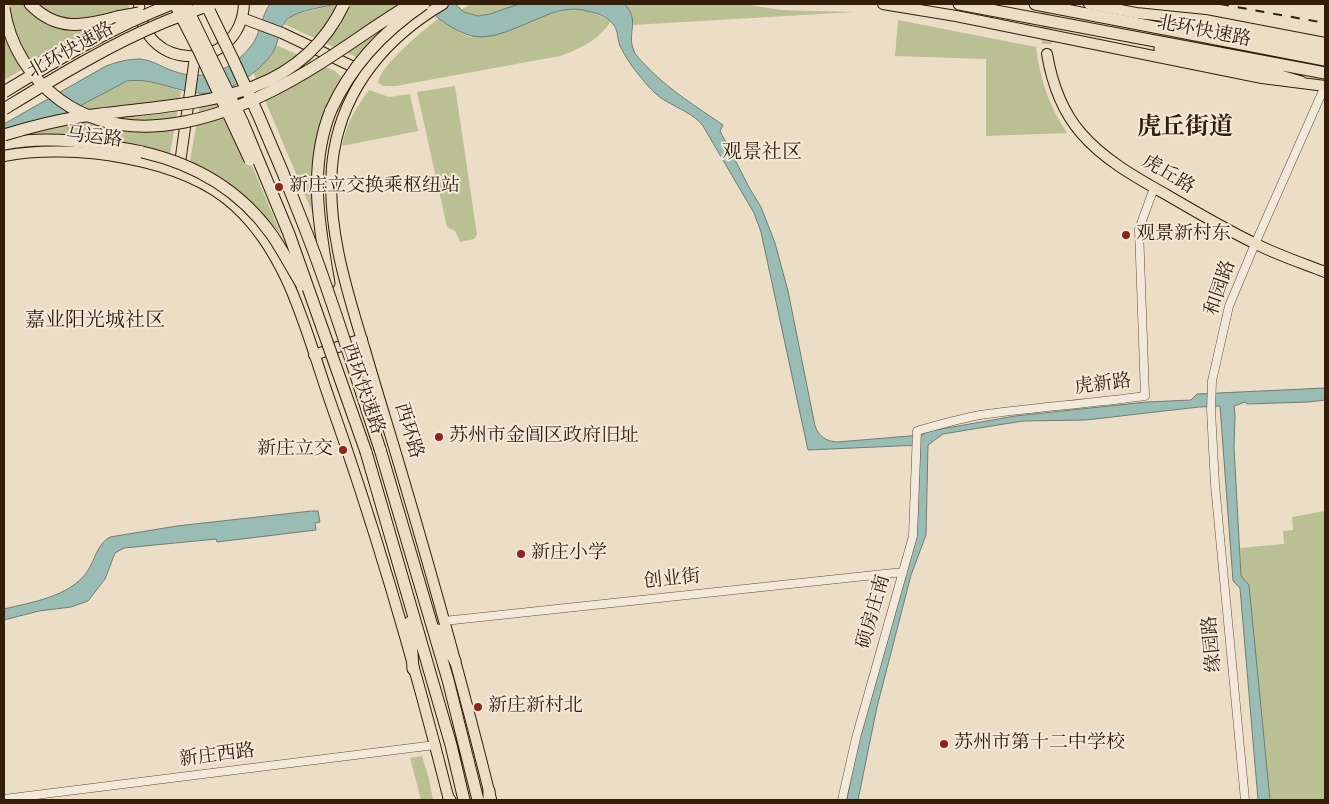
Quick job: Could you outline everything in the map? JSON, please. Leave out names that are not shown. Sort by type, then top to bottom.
[{"type":"highway","points":[[30,4],[49,19],[63,24],[78,26],[158,9]]},
{"type":"highway","points":[[173,4],[199,51],[254,169],[304,289]]},
{"type":"highway","name":"北环快速路","points":[[4,92],[78,48],[158,9],[173,4]]},
{"type":"highway","name":"西环快速路","points":[[185,4],[243,123],[289,234],[316,308],[366,452],[451,745],[464,800]]},
{"type":"highway","name":"西环快速路","points":[[206,4],[261,119],[304,226],[332,305],[380,449],[427,608],[465,743],[478,800]]},
{"type":"highway","name":"北环快速路","points":[[4,109],[129,38],[212,4]]},
{"type":"highway","points":[[4,135],[76,117],[205,100],[265,83],[296,65],[318,45],[332,26],[344,4]]},
{"type":"highway","points":[[4,8],[9,31],[20,56],[35,78],[55,96],[69,106],[93,118],[119,124],[144,126],[174,124],[202,118],[269,93],[324,61],[411,4]]},
{"type":"highway","name":"北环快速路","points":[[959,4],[1325,74]]},
{"type":"highway","name":"北环快速路","points":[[1035,4],[1325,60]]},
{"type":"highway","points":[[332,305],[322,247],[318,197],[318,165],[325,124],[339,94],[363,58],[397,24],[424,10]]},
{"type":"highway","points":[[1080,26],[1143,46],[1264,71],[1301,82]]},
{"type":"highway","points":[[1147,26],[1215,29],[1325,50]]},
{"type":"highway","points":[[4,144],[38,140],[75,141],[142,152],[186,165],[223,186],[256,215],[274,239],[316,308]]},
{"type":"highway","points":[[408,595],[413,669]]},
{"type":"highway","points":[[427,608],[455,661]]},
{"type":"main road","points":[[139,4],[142,22],[152,40],[169,52],[194,61],[226,44],[237,30],[242,18],[244,4]]},
{"type":"main road","name":"西环路","points":[[443,4],[424,10],[364,73],[340,124],[331,175],[332,199],[344,277],[470,712],[490,797]]},
{"type":"main road","points":[[883,4],[956,16],[1262,78],[1325,86]]},
{"type":"main road","points":[[1089,4],[1136,13],[1206,20],[1325,43]]},
{"type":"main road","points":[[242,18],[282,33],[364,73]]},
{"type":"main road","name":"虎丘路","points":[[1047,54],[1055,88],[1065,111],[1089,142],[1102,153],[1154,188],[1255,244],[1325,272]]},
{"type":"main road","points":[[194,61],[178,174],[219,193],[234,205],[270,248],[283,272],[360,486],[450,800]]},
{"type":"main road","name":"马运路","points":[[4,156],[52,151],[92,154],[132,160],[178,174]]},
{"type":"main road","points":[[314,355],[362,339]]},
{"type":"street","name":"和园路","points":[[1214,485],[1211,390],[1229,306],[1325,86]]},
{"type":"street","name":"虎新路","points":[[916,433],[943,422],[979,415],[1145,396],[1139,229],[1154,188]]},
{"type":"street","name":"硕房庄南","points":[[842,800],[858,729],[913,536],[916,433]]},
{"type":"street","name":"缘园路","points":[[1214,485],[1245,800]]},
{"type":"street","name":"创业街","points":[[444,621],[903,572]]},
{"type":"street","name":"新庄西路","points":[[4,799],[435,745]]},
{"type":"green space","points":[[4,4],[129,4],[129,15],[91,30],[4,80]]},
{"type":"green space","points":[[337,4],[417,4],[358,58],[284,24],[293,15]]},
{"type":"green space","points":[[470,4],[519,4],[490,14],[475,15],[461,10]]},
{"type":"green space","points":[[624,4],[743,4],[781,10],[854,12],[633,25],[632,15]]},
{"type":"green space","points":[[568,9],[587,10],[611,21],[595,39],[560,56],[396,86],[383,86],[378,83],[386,67],[394,58],[439,18],[460,33],[470,37]]},
{"type":"green space","points":[[898,20],[1036,47],[1046,92],[1055,113],[1067,133],[986,136],[986,59],[895,56]]},
{"type":"green space","points":[[276,45],[335,71],[343,82],[324,121],[316,221],[253,72],[268,58]]},
{"type":"green space","points":[[137,79],[181,91],[170,154],[149,148],[41,135],[25,135],[123,82]]},
{"type":"green space","points":[[455,86],[477,235],[474,239],[460,242],[455,231],[447,227],[417,92]]},
{"type":"green space","points":[[369,90],[389,97],[410,94],[418,131],[342,146],[352,117]]},
{"type":"green space","points":[[220,91],[281,234],[260,211],[228,184],[190,161],[202,93]]},
{"type":"green space","points":[[1325,511],[1325,800],[1270,800],[1249,585],[1241,576],[1240,548],[1284,544],[1283,531],[1293,530],[1292,517]]},
{"type":"green space","points":[[422,756],[433,800],[421,800],[410,758]]},
{"type":"water","points":[[270,4],[337,4],[306,11],[289,18],[280,32],[275,48],[266,61],[244,80],[228,88],[209,93],[197,93],[151,82],[127,81],[25,135],[4,151],[4,124],[106,66],[140,59],[184,74],[206,75],[225,68],[235,62],[251,46]]},
{"type":"water","points":[[421,4],[455,4],[464,12],[478,16],[519,4],[624,4],[632,15],[631,39],[634,51],[639,58],[666,84],[723,125],[720,131],[761,207],[775,243],[788,291],[815,426],[821,436],[829,441],[837,442],[922,435],[930,431],[1015,416],[1147,402],[1191,400],[1197,394],[1325,388],[1325,400],[1247,404],[1245,402],[1234,406],[1234,447],[1241,576],[1249,585],[1270,800],[1258,800],[1240,588],[1233,581],[1220,406],[1086,420],[1024,421],[943,434],[928,445],[926,535],[911,575],[877,707],[858,800],[847,800],[859,736],[917,534],[920,445],[808,450],[761,232],[754,213],[703,126],[691,115],[662,99],[648,86],[624,54],[619,44],[615,27],[609,20],[592,12],[577,9],[567,10],[552,13],[508,31],[481,37],[468,35],[455,29]]},
{"type":"water","points":[[318,511],[320,522],[315,523],[316,530],[217,542],[216,539],[124,548],[115,553],[105,579],[88,601],[71,607],[39,611],[4,620],[4,609],[38,601],[60,593],[79,580],[87,572],[102,544],[110,537],[177,526]]},
{"type":"tunnel","points":[[1046,4],[1047,54]]},
{"type":"railway","points":[[1220,4],[1325,23]]},
{"type":"place","name":"新庄立交换乘枢纽站","points":[[279,187]]},
{"type":"place","name":"观景新村东","points":[[1126,235]]},
{"type":"place","name":"苏州市金阊区政府旧址","points":[[439,437]]},
{"type":"place","name":"新庄立交","points":[[343,450]]},
{"type":"place","name":"新庄小学","points":[[521,554]]},
{"type":"place","name":"新庄新村北","points":[[478,707]]},
{"type":"place","name":"苏州市第十二中学校","points":[[944,744]]},
{"type":"district","name":"虎丘街道","points":[[1185,128]]},
{"type":"district","name":"观景社区","points":[[762,153]]},
{"type":"district","name":"嘉业阳光城社区","points":[[95,321]]}]
